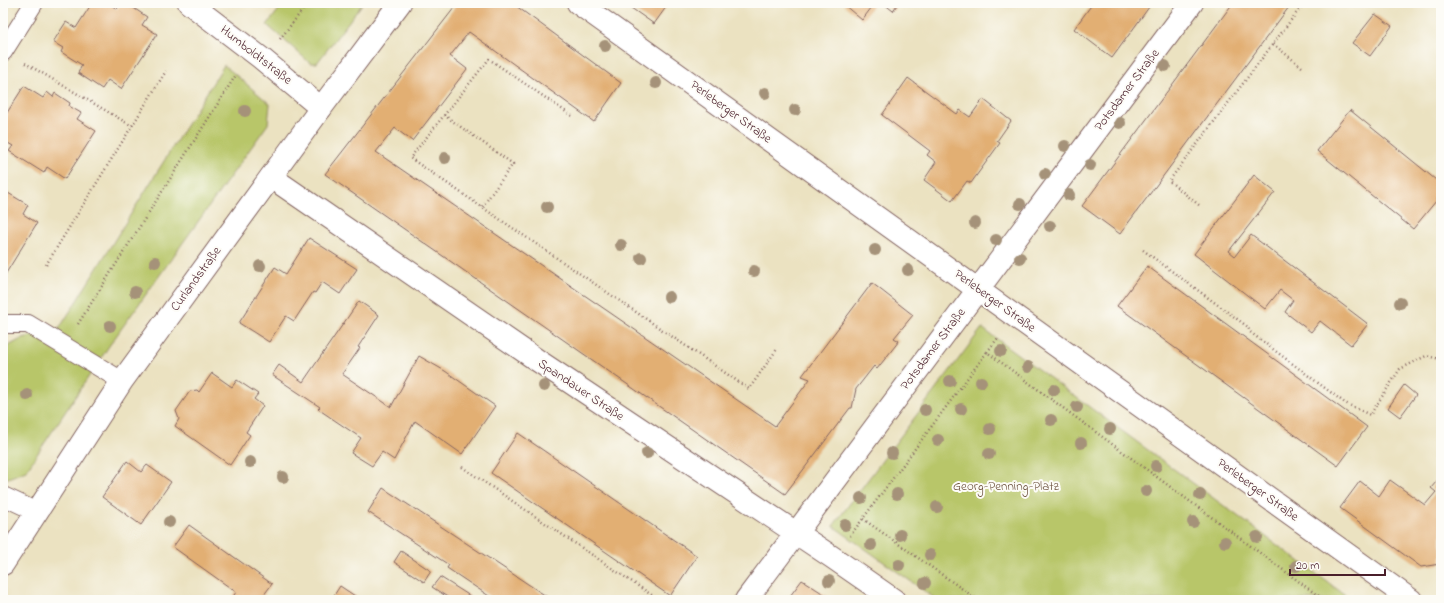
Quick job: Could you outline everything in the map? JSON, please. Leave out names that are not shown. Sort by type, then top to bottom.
[{"type":"street","name":"Humboldtstraße","points":[[189,3],[261,58],[321,108]]},
{"type":"street","name":"Curlandstraße","points":[[3,564],[122,381],[321,108],[400,3]]},
{"type":"street","name":"Perleberger Straße","points":[[578,3],[978,288],[1411,600]]},
{"type":"street","name":"Potsdamer Straße","points":[[746,600],[1192,3]]},
{"type":"street","name":"Spandauer Straße","points":[[271,177],[536,360],[894,600]]},
{"type":"lane","points":[[4,51],[34,3]]},
{"type":"lane","points":[[3,324],[28,324],[122,381]]},
{"type":"lane","points":[[3,496],[37,512]]},
{"type":"path","points":[[64,345],[236,74],[261,58],[282,36],[308,3]]},
{"type":"path","points":[[1199,205],[1169,181],[1304,3]]},
{"type":"path","points":[[1273,44],[1302,67]]},
{"type":"path","points":[[4,51],[132,126]]},
{"type":"path","points":[[572,116],[489,59],[410,158],[749,389],[777,349]]},
{"type":"path","points":[[46,265],[166,72]]},
{"type":"path","points":[[444,115],[513,164],[482,207]]},
{"type":"path","points":[[1143,250],[1248,327],[1250,332],[1345,403],[1370,415],[1400,369],[1426,356],[1441,359]]},
{"type":"path","points":[[978,600],[863,519],[987,352],[1324,600]]},
{"type":"path","points":[[462,467],[659,600]]},
{"type":"green space","points":[[284,3],[363,3],[317,63],[310,63],[267,25]]},
{"type":"green space","points":[[224,65],[270,104],[268,124],[109,346],[26,471],[3,480],[3,349],[23,338],[59,329]]},
{"type":"green space","name":"Georg-Penning-Platz","points":[[982,328],[1352,600],[937,600],[833,526]]},
{"type":"building","points":[[92,3],[108,3],[117,9],[121,3],[126,3],[147,17],[142,25],[157,34],[121,89],[108,80],[102,89],[78,73],[82,65],[61,52],[63,48],[53,42],[66,22],[76,28]]},
{"type":"building","points":[[458,3],[512,3],[621,83],[594,122],[469,32],[450,56],[467,69],[412,141],[395,128],[376,152],[775,426],[810,379],[802,376],[872,283],[913,315],[894,338],[899,341],[877,369],[874,366],[856,389],[852,408],[850,408],[785,494],[325,174]]},
{"type":"building","points":[[624,3],[669,3],[654,24]]},
{"type":"building","points":[[846,3],[875,3],[862,20],[844,5]]},
{"type":"building","points":[[883,3],[898,3],[893,11]]},
{"type":"building","points":[[1093,3],[1152,3],[1112,58],[1074,29]]},
{"type":"building","points":[[1233,3],[1292,3],[1120,234],[1082,206]]},
{"type":"building","points":[[1375,14],[1392,26],[1370,56],[1352,43]]},
{"type":"building","points":[[908,78],[957,114],[960,110],[970,117],[983,99],[1011,121],[997,141],[1000,143],[971,183],[967,181],[952,201],[924,180],[936,162],[927,155],[930,151],[882,115]]},
{"type":"building","points":[[24,86],[43,98],[47,92],[53,97],[55,93],[70,103],[69,106],[81,113],[77,119],[96,131],[65,179],[47,167],[44,173],[9,151],[13,146],[3,140],[3,119]]},
{"type":"building","points":[[1350,110],[1441,184],[1441,195],[1413,229],[1317,151]]},
{"type":"building","points":[[1254,175],[1275,192],[1229,251],[1235,256],[1251,235],[1368,324],[1351,345],[1320,321],[1311,332],[1285,312],[1293,300],[1280,290],[1265,309],[1194,254]]},
{"type":"building","points":[[3,190],[28,205],[23,214],[37,223],[3,278]]},
{"type":"building","points":[[309,238],[357,269],[340,294],[322,282],[315,293],[313,292],[294,321],[286,316],[269,342],[239,323],[275,267],[286,274]]},
{"type":"building","points":[[1147,266],[1367,427],[1338,466],[1117,306]]},
{"type":"building","points":[[359,301],[379,315],[358,347],[360,348],[342,374],[391,407],[419,356],[445,371],[495,406],[462,454],[415,421],[394,460],[382,452],[372,466],[351,453],[361,438],[318,409],[320,407],[272,375],[279,365],[303,382]]},
{"type":"building","points":[[212,373],[232,387],[237,380],[258,394],[254,399],[263,406],[246,432],[250,435],[230,465],[175,426],[179,419],[176,411],[190,391],[197,390],[199,392]]},
{"type":"building","points":[[1404,385],[1416,395],[1400,417],[1388,408]]},
{"type":"building","points":[[518,433],[697,556],[670,596],[491,473]]},
{"type":"building","points":[[127,461],[141,472],[147,465],[171,482],[141,525],[102,497]]},
{"type":"building","points":[[1441,476],[1440,564],[1421,567],[1340,508],[1360,481],[1379,496],[1390,480],[1425,505],[1436,492],[1431,488]]},
{"type":"building","points":[[383,488],[552,600],[495,600],[447,568],[449,565],[368,512]]},
{"type":"building","points":[[189,525],[272,584],[260,600],[231,600],[236,592],[173,547]]},
{"type":"building","points":[[401,551],[431,571],[424,582],[394,562]]},
{"type":"building","points":[[440,577],[470,596],[468,600],[452,600],[432,587]]},
{"type":"building","points":[[802,580],[833,600],[787,600]]},
{"type":"building","points":[[340,586],[361,600],[331,600]]}]
